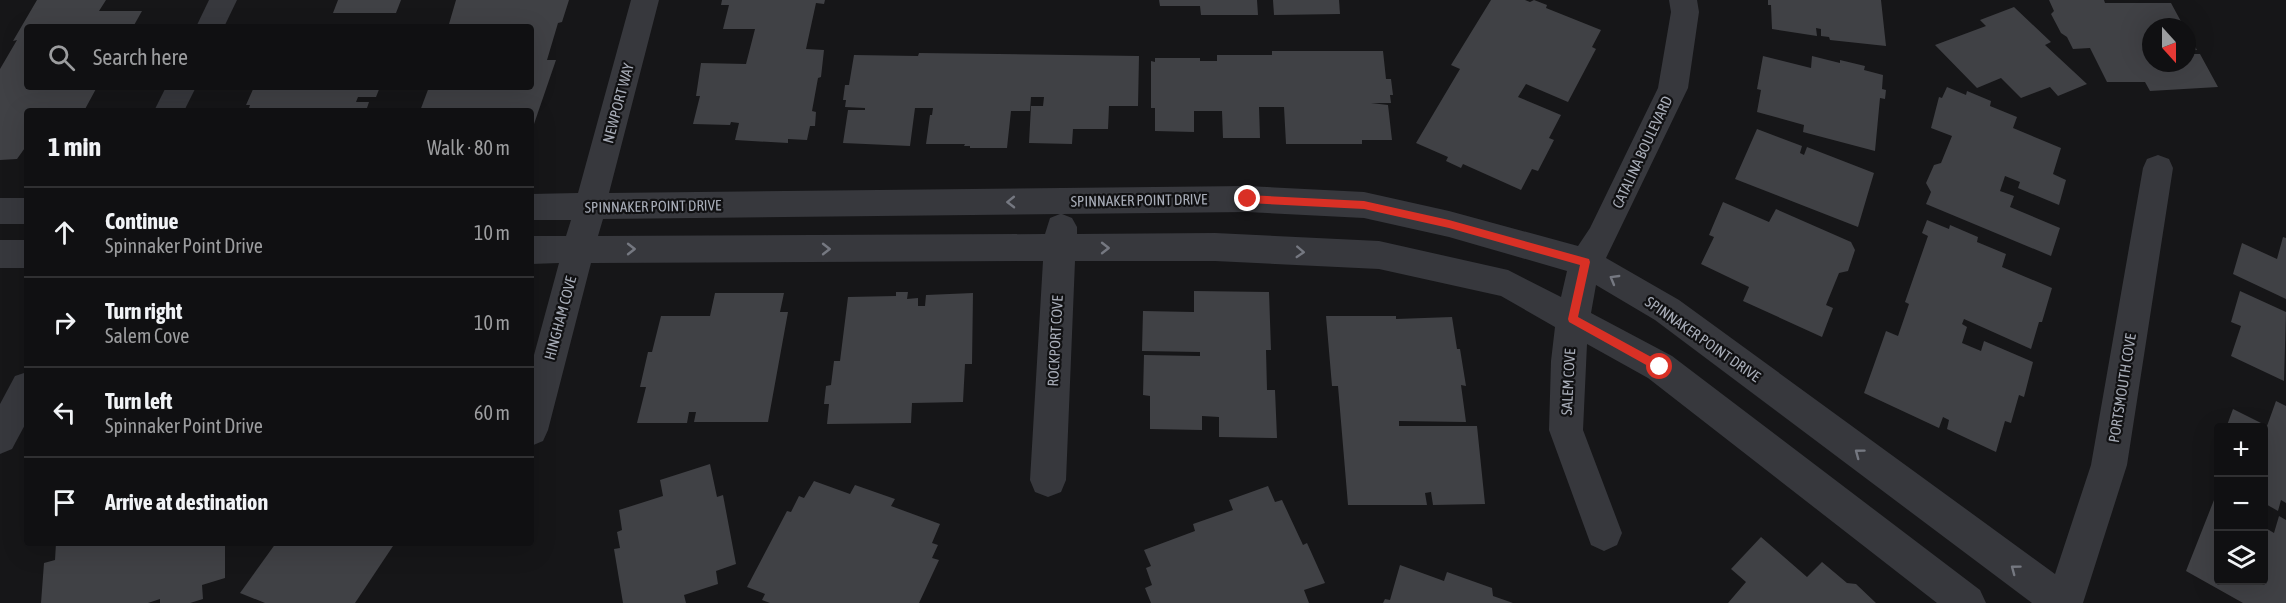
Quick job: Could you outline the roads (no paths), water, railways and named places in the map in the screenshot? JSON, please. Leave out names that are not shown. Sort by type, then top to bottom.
[{"type":"street","points":[[211,24],[223,0]]},
{"type":"street","name":"NEWPORT WAY","points":[[590,207],[645,0]]},
{"type":"street","name":"CATALINA BOULEVARD","points":[[1586,262],[1620,201],[1672,88],[1685,12],[1683,0]]},
{"type":"street","points":[[170,108],[180,90]]},
{"type":"street","name":"PORTSMOUTH COVE","points":[[2063,603],[2109,465],[2158,168]]},
{"type":"street","name":"SPINNAKER POINT DRIVE","points":[[534,207],[1248,199],[1364,205],[1449,224],[1586,262],[1667,310],[2063,603]]},
{"type":"street","name":"ROCKPORT COVE","points":[[1048,480],[1062,201]]},
{"type":"street","name":"HINGHAM COVE","points":[[534,419],[590,207]]},
{"type":"street","points":[[0,211],[24,211]]},
{"type":"street","points":[[534,250],[1215,247],[1379,255],[1508,284],[1660,367],[1967,603]]},
{"type":"street","points":[[0,254],[24,254]]},
{"type":"street","name":"SALEM COVE","points":[[1586,262],[1573,319],[1568,361],[1566,430],[1604,533]]},
{"type":"street","points":[[0,438],[24,393]]}]
